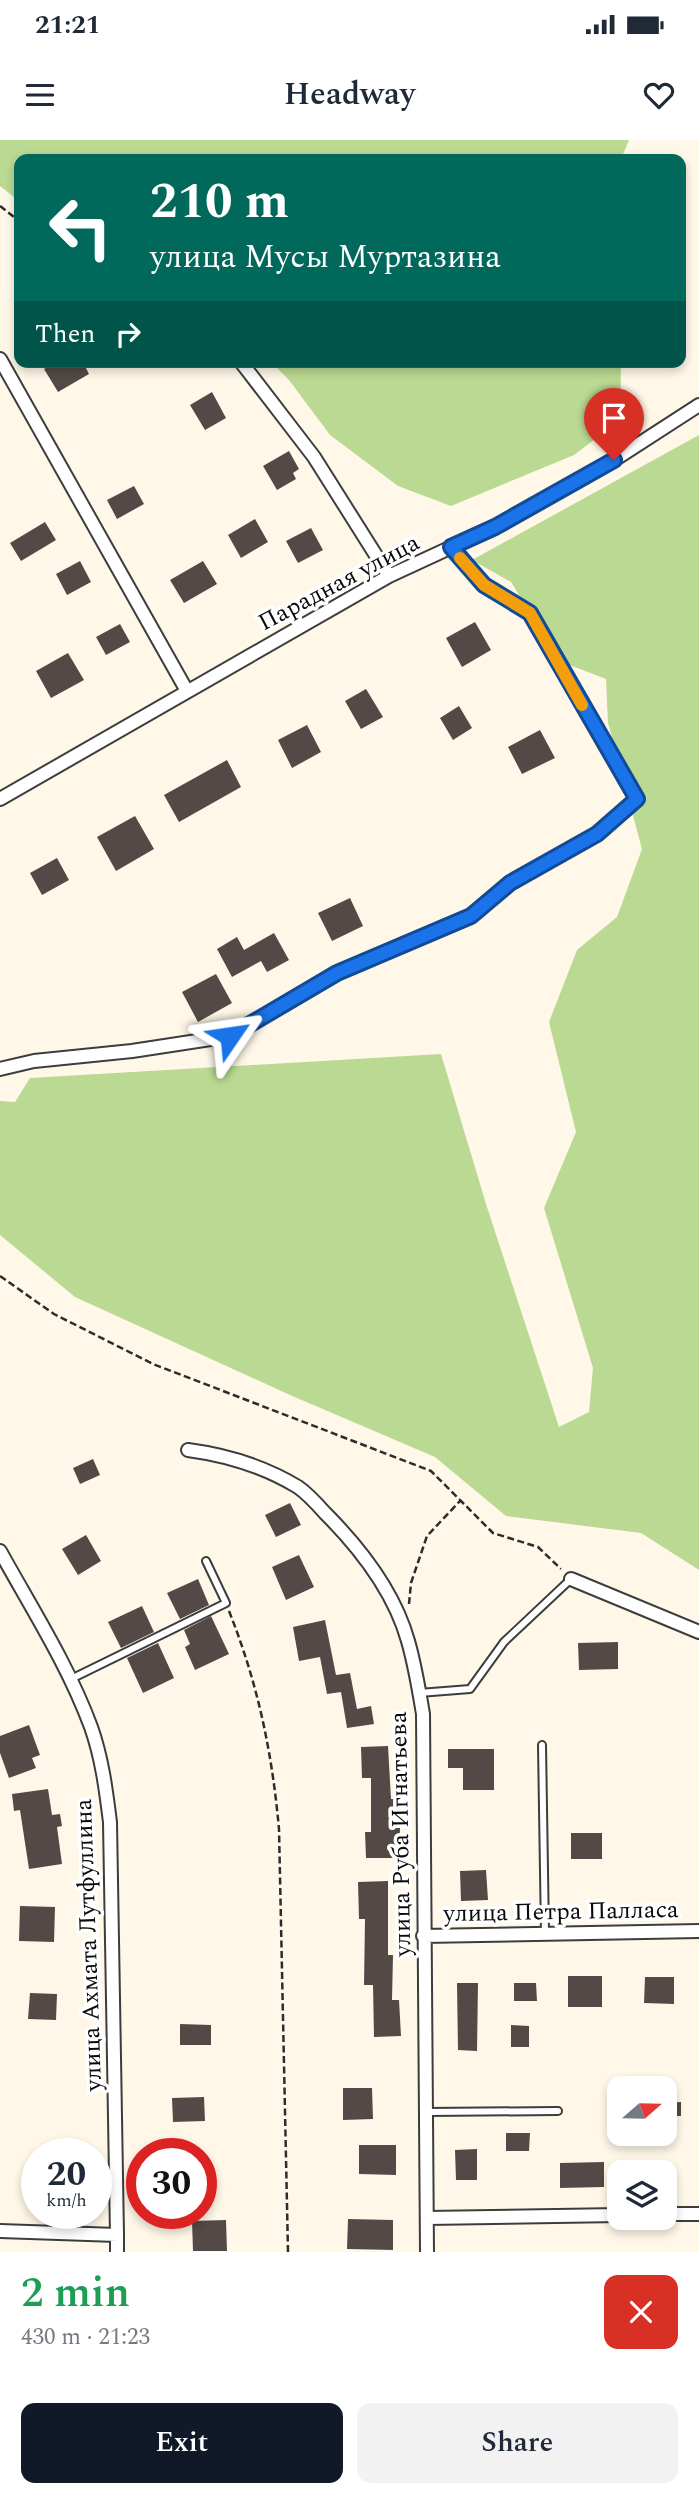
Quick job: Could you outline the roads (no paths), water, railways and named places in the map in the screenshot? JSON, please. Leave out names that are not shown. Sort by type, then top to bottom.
[{"type":"street","points":[[0,359],[187,691]]},
{"type":"street","points":[[246,368],[314,457],[389,576]]},
{"type":"street","name":"Парадная улица","points":[[0,799],[389,576],[495,527],[614,460],[699,405]]},
{"type":"street","points":[[0,1069],[34,1062],[230,1036],[337,973],[471,916],[510,883],[597,834],[637,799],[530,613],[484,585],[451,547]]},
{"type":"street","name":"улица Руба Игнатьева","points":[[188,1450],[216,1454],[276,1475],[301,1489],[366,1558],[395,1608],[408,1639],[423,1714],[428,2252]]},
{"type":"street","name":"улица Ахмата Лутфуллина","points":[[0,1551],[71,1679],[95,1741],[104,1776],[110,1822],[117,2252]]},
{"type":"street","points":[[571,1578],[699,1632]]},
{"type":"street","name":"улица Петра Палласа","points":[[423,1936],[699,1931]]},
{"type":"street","points":[[677,2214],[699,2214]]},
{"type":"street","points":[[427,2218],[607,2215]]},
{"type":"street","points":[[0,2231],[117,2235]]},
{"type":"lane","points":[[71,1679],[226,1603],[206,1561]]},
{"type":"lane","points":[[419,1693],[471,1689],[504,1642],[571,1578]]},
{"type":"lane","points":[[542,1745],[545,1934]]},
{"type":"lane","points":[[425,2112],[558,2111]]}]
